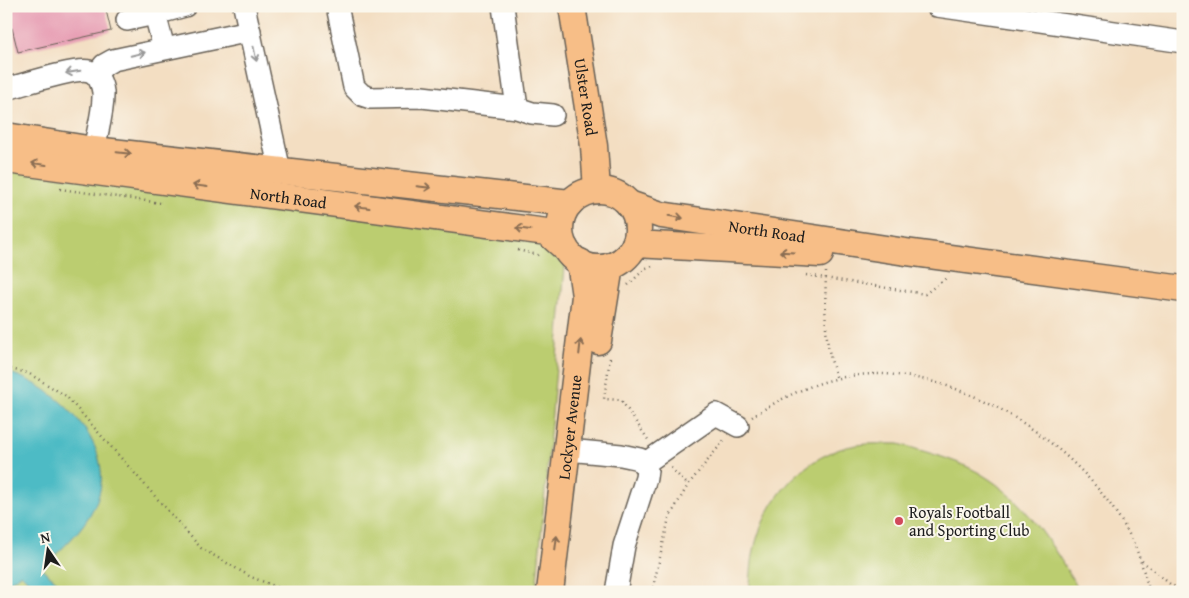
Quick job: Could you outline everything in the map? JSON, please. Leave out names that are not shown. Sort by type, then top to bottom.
[{"type":"main road","name":"Ulster Road","points":[[572,6],[594,146],[598,190]]},
{"type":"main road","name":"North Road","points":[[6,136],[94,150],[570,203]]},
{"type":"main road","name":"North Road","points":[[6,160],[547,232],[573,255]]},
{"type":"main road","points":[[598,190],[615,193],[629,204],[638,223],[635,244],[629,254],[610,266],[600,267],[573,255],[560,229],[561,220],[570,203],[582,194],[598,190]]},
{"type":"main road","name":"North Road","points":[[629,204],[661,215],[906,252],[1183,289]]},
{"type":"main road","name":"North Road","points":[[635,244],[827,254],[906,252]]},
{"type":"main road","name":"Lockyer Avenue","points":[[567,592],[585,296],[573,255]]},
{"type":"main road","name":"Lockyer Avenue","points":[[550,592],[610,266]]},
{"type":"street","points":[[127,20],[185,6]]},
{"type":"street","points":[[244,6],[280,171]]},
{"type":"street","points":[[337,6],[354,87],[362,96],[371,98],[422,96],[517,108],[532,113],[553,114]]},
{"type":"street","points":[[503,6],[517,108]]},
{"type":"street","points":[[937,6],[1183,42]]},
{"type":"street","points":[[155,14],[164,48]]},
{"type":"street","points":[[96,75],[104,65],[113,60],[250,31]]},
{"type":"street","points":[[6,89],[76,71],[89,71],[96,75],[101,84],[103,98],[94,150]]},
{"type":"street","points":[[576,452],[651,459],[716,414],[738,426]]},
{"type":"street","points":[[616,592],[624,546],[651,459]]},
{"type":"path","points":[[827,254],[824,324],[829,356],[837,379]]},
{"type":"path","points":[[611,351],[604,398],[622,400],[651,459],[688,485]]},
{"type":"path","points":[[6,368],[28,374],[66,396],[201,548],[251,577],[290,592]]},
{"type":"path","points":[[652,592],[669,518],[688,485],[716,448],[738,426],[782,397],[837,379],[873,374],[927,380],[980,399],[1025,424],[1072,460],[1108,502],[1131,537],[1141,560],[1150,592]]},
{"type":"path","points":[[1141,560],[1170,584],[1183,591]]},
{"type":"green space","points":[[6,169],[519,238],[546,246],[566,256],[536,592],[6,592]]},
{"type":"green space","name":"Royals Football and Sporting Club","points":[[862,444],[899,444],[946,458],[968,467],[1004,490],[1041,530],[1080,592],[749,592],[753,555],[759,531],[767,513],[790,481],[804,468],[838,450]]},
{"type":"water","points":[[6,372],[26,379],[46,390],[64,405],[80,422],[92,442],[100,462],[101,484],[90,515],[78,532],[42,569],[70,592],[39,592],[21,574],[6,584]]},
{"type":"building","points":[[6,6],[105,6],[111,31],[18,52],[12,28],[6,29]]},
{"type":"place","name":"Royals Football and Sporting Club","points":[[899,521]]}]
